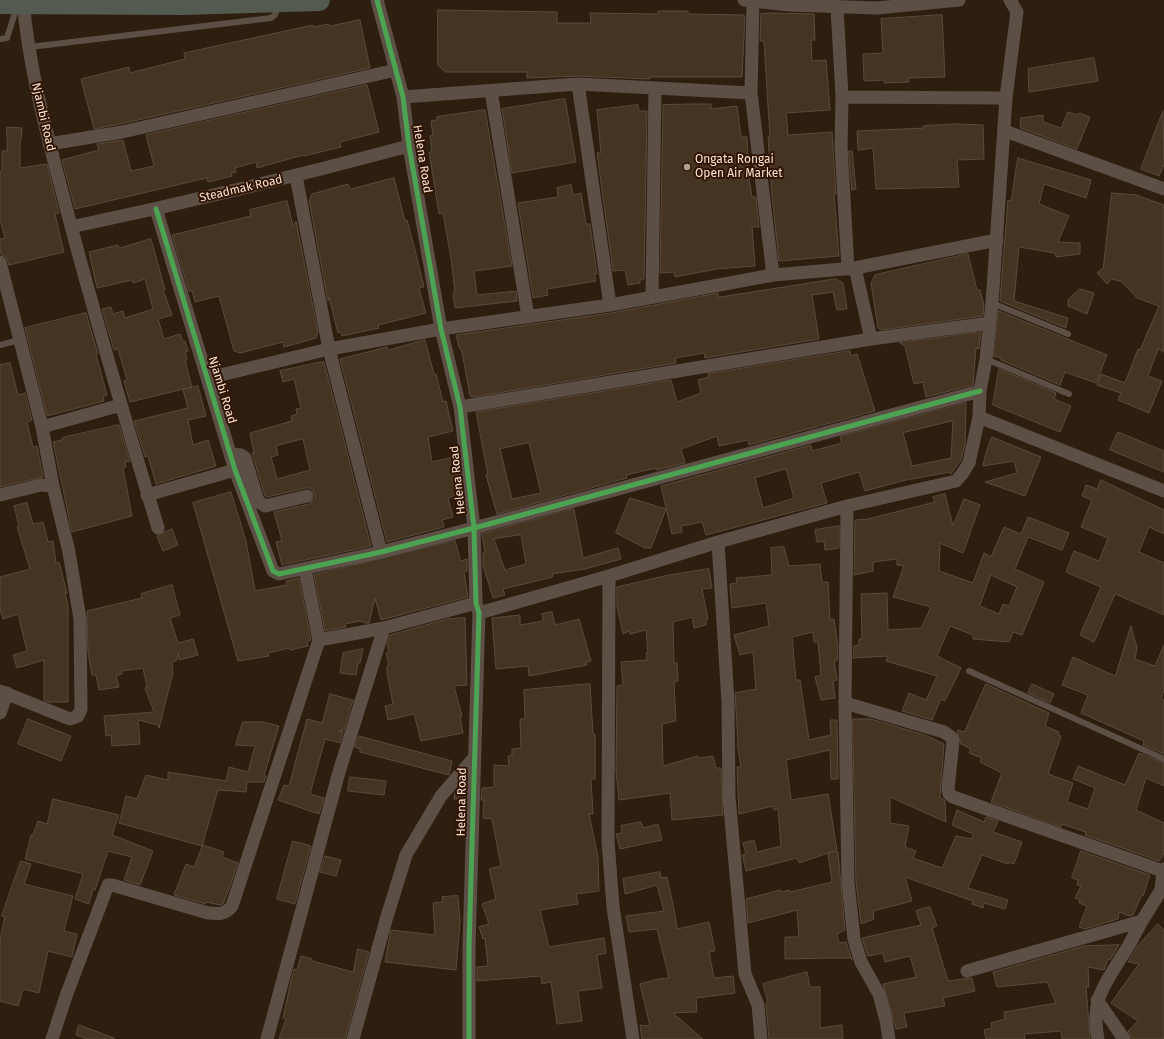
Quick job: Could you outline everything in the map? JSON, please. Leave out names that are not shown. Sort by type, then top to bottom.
[{"type":"highway","points":[[16,2],[241,2],[319,0]]},
{"type":"street","name":"Helena Road","points":[[377,0],[403,97],[409,146],[442,328],[460,407],[474,528],[477,608],[469,946],[469,1039]]},
{"type":"street","points":[[744,0],[837,7],[877,8],[959,0]]},
{"type":"street","points":[[753,0],[751,93],[773,275]]},
{"type":"street","points":[[319,640],[477,608],[608,576],[718,542],[847,506],[956,481],[969,463],[979,417],[980,390],[986,359],[997,240],[1006,98],[1017,12],[1011,0]]},
{"type":"street","name":"Njambi Road","points":[[16,2],[30,47],[33,72],[49,144],[71,227],[121,405],[158,528]]},
{"type":"street","points":[[837,7],[842,98],[841,146],[852,268],[871,339]]},
{"type":"street","points":[[49,144],[122,132],[396,70]]},
{"type":"street","points":[[403,97],[578,84],[751,93]]},
{"type":"street","points":[[578,84],[610,305]]},
{"type":"street","points":[[652,297],[654,88]]},
{"type":"street","points":[[491,91],[528,317]]},
{"type":"street","points":[[842,98],[1006,98]]},
{"type":"street","points":[[1004,131],[1164,189]]},
{"type":"street","name":"Steadmak Road","points":[[71,227],[156,209],[296,176],[409,146]]},
{"type":"street","points":[[296,176],[329,348],[380,552]]},
{"type":"street","name":"Njambi Road","points":[[156,209],[235,470],[273,572],[279,574],[305,569]]},
{"type":"street","points":[[208,378],[329,348],[442,328],[610,305],[773,275],[852,268],[997,240]]},
{"type":"street","points":[[0,262],[42,427],[53,486],[69,552],[80,619],[81,709],[78,716],[70,719],[4,692],[0,714]]},
{"type":"street","points":[[460,407],[871,339],[990,323]]},
{"type":"street","points":[[52,1039],[66,996],[108,885],[208,913],[221,914],[228,912],[232,906],[319,640],[305,569],[474,528],[980,390]]},
{"type":"street","points":[[42,427],[121,405]]},
{"type":"street","points":[[979,417],[1164,491]]},
{"type":"street","points":[[230,454],[241,455],[245,458],[258,501],[266,506],[307,496]]},
{"type":"street","points":[[148,495],[235,470]]},
{"type":"street","points":[[0,495],[41,485],[53,486]]},
{"type":"street","points":[[847,506],[845,703],[848,882],[854,939],[861,962],[879,994],[889,1039]]},
{"type":"street","points":[[718,542],[728,702],[729,797],[745,974],[758,1004],[761,1039]]},
{"type":"street","points":[[608,576],[608,841],[613,907],[633,1039]]},
{"type":"street","points":[[267,1039],[338,772],[384,628]]},
{"type":"street","points":[[845,703],[944,732],[951,737],[953,742],[948,789],[949,794],[953,797],[1163,870],[1163,891],[1142,921],[1125,952],[1101,989],[1095,1012],[1098,1039]]},
{"type":"street","points":[[353,1039],[386,920],[406,856],[441,796],[473,759]]},
{"type":"street","points":[[967,971],[1142,921]]},
{"type":"street","points":[[1097,1000],[1124,1039]]},
{"type":"lane","points":[[30,47],[271,18],[286,0]]},
{"type":"lane","points":[[0,39],[7,38],[16,2]]},
{"type":"lane","points":[[992,302],[1068,334]]},
{"type":"lane","points":[[0,345],[19,340]]},
{"type":"lane","points":[[986,359],[1069,394]]},
{"type":"lane","points":[[969,671],[1164,760]]},
{"type":"building","points":[[438,10],[557,12],[557,23],[591,23],[590,13],[658,14],[658,11],[688,11],[688,14],[743,15],[745,16],[742,77],[650,77],[650,79],[578,76],[527,78],[527,72],[445,72],[438,65]]},
{"type":"building","points":[[761,14],[814,14],[815,40],[811,40],[812,61],[826,60],[830,110],[786,113],[788,135],[832,132],[836,194],[834,194],[839,256],[779,261],[772,196],[764,41],[760,41]]},
{"type":"building","points":[[942,15],[945,77],[908,78],[909,82],[884,83],[884,80],[864,81],[863,54],[883,53],[881,19]]},
{"type":"building","points":[[360,20],[370,68],[94,129],[81,79],[129,67],[130,73],[185,59],[184,53],[313,25],[313,27],[329,24],[329,26]]},
{"type":"building","points":[[1094,58],[1098,81],[1029,92],[1028,69]]},
{"type":"building","points":[[367,85],[379,132],[340,142],[341,147],[303,155],[257,168],[256,162],[235,168],[236,172],[231,173],[232,176],[208,182],[207,178],[75,209],[62,160],[99,150],[97,144],[123,140],[131,171],[154,166],[146,135]]},
{"type":"building","points":[[565,99],[576,162],[512,173],[502,109]]},
{"type":"building","points":[[711,104],[711,109],[737,106],[741,137],[747,137],[749,179],[752,197],[756,197],[759,227],[752,227],[755,266],[717,269],[675,277],[674,272],[660,273],[663,105]]},
{"type":"building","points":[[638,105],[639,111],[647,111],[644,279],[640,280],[640,283],[628,285],[625,270],[613,271],[597,153],[601,153],[597,110]]},
{"type":"building","points":[[485,110],[512,266],[474,271],[477,295],[516,291],[517,301],[455,308],[453,293],[455,292],[451,258],[443,213],[439,214],[429,152],[432,152],[430,136],[433,135],[431,121],[437,120],[437,117]]},
{"type":"building","points":[[1163,111],[1164,164],[1159,176],[1141,169]]},
{"type":"building","points":[[1068,112],[1078,115],[1079,113],[1090,117],[1077,149],[1020,128],[1021,118],[1043,115],[1043,122],[1061,128]]},
{"type":"building","points":[[955,124],[983,125],[984,159],[957,160],[959,187],[876,189],[873,148],[858,150],[857,131],[924,128],[924,126]]},
{"type":"building","points":[[7,127],[22,128],[20,140],[20,168],[47,164],[59,213],[55,214],[64,252],[9,265],[6,257],[1,254],[0,249],[0,239],[5,238],[0,219],[0,172],[2,171],[2,151],[7,151]]},
{"type":"building","points":[[849,151],[852,151],[856,189],[852,190]]},
{"type":"building","points":[[1018,158],[1091,180],[1086,198],[1044,184],[1039,204],[1069,216],[1058,242],[1080,243],[1080,254],[1056,257],[1055,253],[1019,247],[1014,301],[1068,318],[1066,328],[1000,301],[1008,200],[1011,201]]},
{"type":"building","points":[[394,178],[405,221],[407,220],[424,287],[419,288],[426,313],[378,325],[379,328],[342,336],[341,332],[338,333],[329,297],[328,301],[309,200],[312,194],[348,184],[350,189]]},
{"type":"building","points":[[571,185],[573,195],[581,193],[586,224],[590,224],[597,274],[594,274],[596,281],[547,289],[548,295],[533,298],[518,203],[558,197],[557,188]]},
{"type":"building","points":[[1112,193],[1136,195],[1164,205],[1164,352],[1158,349],[1148,376],[1162,381],[1149,413],[1118,400],[1121,393],[1097,385],[1101,374],[1125,383],[1138,349],[1140,350],[1159,306],[1137,298],[1122,282],[1112,279],[1107,284],[1097,273],[1103,268]]},
{"type":"building","points":[[287,201],[293,226],[296,221],[318,332],[316,338],[284,347],[283,342],[240,353],[234,351],[219,296],[195,302],[192,291],[189,291],[172,235],[251,216],[250,210]]},
{"type":"building","points":[[151,239],[165,290],[163,290],[172,315],[158,319],[164,339],[180,334],[183,342],[185,341],[188,351],[185,352],[187,360],[185,361],[192,387],[130,402],[124,381],[127,380],[118,349],[114,350],[102,309],[111,307],[113,314],[123,311],[125,318],[153,309],[145,279],[133,283],[132,280],[97,288],[89,252],[118,245],[119,248]]},
{"type":"building","points":[[968,254],[977,290],[980,290],[984,305],[983,316],[881,330],[878,328],[871,283],[875,275]]},
{"type":"building","points":[[836,279],[843,283],[847,309],[837,310],[833,292],[812,295],[819,339],[705,358],[704,353],[675,358],[676,363],[474,397],[470,396],[462,352],[456,335],[611,313],[718,293],[718,297]]},
{"type":"building","points":[[1080,289],[1094,293],[1087,314],[1068,306],[1068,300]]},
{"type":"building","points":[[999,311],[1107,355],[1096,383],[1065,372],[1060,385],[994,356]]},
{"type":"building","points":[[86,313],[98,354],[96,355],[107,395],[103,396],[104,401],[47,416],[25,328]]},
{"type":"building","points":[[981,332],[979,349],[976,348],[973,385],[926,397],[923,382],[914,384],[905,346],[900,343]]},
{"type":"building","points":[[425,340],[443,402],[446,401],[453,431],[428,437],[432,462],[457,456],[462,494],[448,498],[453,517],[442,520],[444,527],[387,542],[340,359],[387,347],[388,350]]},
{"type":"building","points":[[850,351],[851,356],[857,354],[875,411],[749,445],[748,440],[719,446],[717,436],[681,449],[685,463],[626,475],[627,478],[497,514],[486,475],[488,475],[476,412],[671,380],[677,402],[701,393],[698,380],[709,377],[708,374]],"holes":[[[529,443],[541,493],[512,499],[500,449]]]},
{"type":"building","points":[[324,362],[371,546],[282,565],[276,542],[282,541],[274,512],[309,504],[315,499],[315,494],[310,488],[306,488],[267,497],[265,496],[252,453],[254,453],[250,433],[292,421],[291,416],[297,414],[296,409],[301,408],[294,379],[283,382],[280,371]],"holes":[[[303,439],[310,470],[277,479],[271,457],[278,455],[276,446]]]},
{"type":"building","points":[[10,363],[18,395],[25,393],[32,420],[27,422],[33,447],[37,446],[43,477],[0,487],[0,365]]},
{"type":"building","points":[[999,369],[1056,393],[1054,399],[1071,406],[1060,432],[993,405]]},
{"type":"building","points":[[198,386],[206,416],[188,420],[193,445],[208,440],[216,466],[156,484],[148,456],[145,457],[134,421],[188,408],[183,390]]},
{"type":"building","points":[[966,403],[965,445],[961,460],[951,474],[950,472],[906,480],[865,491],[859,472],[821,483],[827,503],[706,535],[702,522],[681,526],[682,532],[672,534],[661,486],[811,445],[812,451],[842,443],[840,437]],"holes":[[[953,421],[951,458],[912,466],[903,433]],[[786,469],[794,498],[763,508],[755,478]]]},
{"type":"building","points":[[119,425],[130,461],[125,462],[126,467],[123,468],[132,516],[72,532],[53,442],[62,440],[62,438]]},
{"type":"building","points":[[1118,432],[1164,451],[1164,472],[1110,450]]},
{"type":"building","points":[[992,437],[1041,457],[1025,496],[985,482],[1017,473],[1014,461],[983,466]]},
{"type":"building","points":[[1101,480],[1164,510],[1164,534],[1149,527],[1139,552],[1164,563],[1164,615],[1115,594],[1094,642],[1080,635],[1101,587],[1066,572],[1074,551],[1099,561],[1108,538],[1081,527],[1092,500],[1082,496],[1086,485],[1097,489]]},
{"type":"building","points":[[231,492],[246,541],[255,591],[287,585],[286,581],[299,578],[311,640],[307,642],[308,646],[290,650],[289,648],[268,653],[269,656],[238,661],[193,503]]},
{"type":"building","points":[[945,494],[953,526],[964,499],[980,505],[963,553],[940,543],[939,571],[973,583],[984,553],[991,557],[1004,527],[1021,534],[1028,517],[1069,533],[1062,550],[1028,537],[1015,569],[1044,582],[1022,635],[1013,632],[1009,642],[973,639],[973,635],[950,626],[937,656],[961,668],[945,701],[941,699],[932,720],[902,711],[909,693],[926,700],[937,676],[886,661],[888,656],[853,658],[854,646],[859,645],[859,639],[862,639],[861,594],[887,593],[888,630],[921,628],[931,607],[893,597],[904,566],[897,565],[897,559],[873,562],[873,571],[854,575],[855,520],[868,519],[935,502],[933,497]],"holes":[[[991,575],[1017,587],[1009,606],[1003,604],[999,614],[980,606]]]},
{"type":"building","points":[[630,498],[666,509],[651,548],[645,548],[616,533]]},
{"type":"building","points":[[27,503],[33,524],[43,522],[48,542],[53,541],[56,563],[59,562],[67,593],[65,593],[68,606],[68,702],[48,702],[44,700],[44,660],[17,668],[13,655],[27,651],[18,614],[3,619],[0,609],[0,577],[30,569],[17,527],[19,526],[14,506]]},
{"type":"building","points":[[574,509],[583,558],[618,548],[621,559],[585,569],[552,574],[553,577],[503,589],[505,595],[493,598],[483,565],[483,553],[485,552],[482,534]],"holes":[[[521,535],[526,564],[505,570],[494,539]]]},
{"type":"building","points":[[839,526],[839,548],[825,550],[824,541],[817,542],[815,530]]},
{"type":"building","points":[[172,529],[178,545],[163,551],[157,536]]},
{"type":"building","points":[[455,541],[461,561],[467,559],[467,571],[464,572],[468,597],[381,620],[375,598],[369,623],[360,621],[345,624],[346,627],[325,631],[314,575]]},
{"type":"building","points":[[784,547],[789,566],[820,564],[822,582],[828,582],[830,620],[834,619],[838,647],[837,661],[834,661],[837,680],[833,681],[835,698],[821,700],[815,677],[821,675],[818,642],[814,642],[813,632],[792,637],[796,680],[800,680],[809,740],[831,735],[830,720],[837,720],[838,779],[831,779],[830,750],[786,760],[791,800],[828,794],[837,850],[799,863],[797,858],[746,871],[742,855],[746,854],[743,843],[754,840],[757,852],[781,846],[778,809],[774,810],[773,806],[739,814],[737,767],[741,767],[737,743],[735,693],[756,689],[753,652],[740,655],[734,635],[769,626],[766,603],[732,608],[730,584],[737,583],[736,578],[772,575],[771,548]]},
{"type":"building","points":[[709,569],[712,588],[702,589],[708,619],[706,619],[706,625],[694,628],[692,617],[673,622],[674,663],[677,663],[678,681],[674,682],[676,721],[662,724],[663,766],[698,756],[699,758],[713,756],[716,768],[721,768],[723,815],[672,820],[670,793],[619,800],[616,770],[617,686],[623,685],[621,662],[647,660],[646,653],[648,653],[646,630],[630,634],[629,631],[623,634],[617,606],[617,587],[669,575]]},
{"type":"building","points":[[172,585],[180,615],[170,618],[178,643],[193,639],[198,655],[179,660],[178,653],[176,661],[172,662],[173,673],[159,728],[158,725],[138,720],[140,744],[112,746],[111,735],[106,736],[104,716],[154,712],[145,688],[147,687],[143,668],[121,671],[122,674],[116,676],[119,687],[99,690],[96,675],[92,675],[88,652],[87,611],[142,598],[141,594]]},
{"type":"building","points":[[552,612],[555,625],[579,619],[591,661],[586,662],[587,665],[529,676],[528,666],[496,669],[492,618],[520,615],[520,625],[543,621],[542,614]]},
{"type":"building","points":[[465,618],[467,685],[454,686],[462,716],[460,716],[463,733],[421,741],[414,714],[388,720],[385,706],[393,704],[387,673],[387,666],[389,665],[386,653],[389,652],[387,644],[390,635],[447,619]]},
{"type":"building","points":[[1131,626],[1137,648],[1135,659],[1155,666],[1164,645],[1164,690],[1161,699],[1164,700],[1164,754],[1143,745],[1144,741],[1081,713],[1088,695],[1062,685],[1073,657],[1115,676]]},
{"type":"building","points":[[363,649],[356,675],[340,673],[343,653]]},
{"type":"building","points":[[590,684],[593,734],[595,734],[595,779],[591,779],[593,814],[589,814],[598,857],[599,891],[576,894],[578,904],[540,910],[549,947],[604,938],[606,953],[597,955],[602,988],[578,991],[582,1021],[557,1024],[551,982],[542,984],[541,976],[477,981],[477,967],[488,966],[485,938],[483,939],[479,927],[489,924],[482,904],[496,899],[489,869],[501,866],[492,819],[483,818],[484,800],[481,800],[482,788],[494,787],[494,765],[509,766],[508,756],[512,755],[512,749],[521,748],[520,719],[525,719],[524,690]]},
{"type":"building","points":[[986,684],[1049,713],[1045,726],[1059,732],[1058,735],[1061,736],[1048,774],[1073,783],[1067,802],[1088,809],[1095,788],[1073,779],[1078,766],[1125,785],[1139,753],[1164,763],[1164,786],[1146,778],[1136,810],[1164,823],[1164,854],[1159,861],[1085,835],[1086,832],[1062,824],[1061,827],[991,802],[1002,773],[980,762],[982,758],[969,753],[971,749],[961,744],[957,732],[958,730],[964,732]]},
{"type":"building","points":[[1032,684],[1054,694],[1050,703],[1028,693]]},
{"type":"building","points":[[330,694],[353,700],[344,730],[339,731],[343,732],[340,743],[325,739],[310,794],[324,798],[319,814],[278,800],[284,785],[289,786],[307,719],[322,723]]},
{"type":"building","points":[[28,719],[71,736],[61,761],[18,744]]},
{"type":"building","points":[[853,719],[871,719],[925,735],[944,744],[940,797],[945,801],[946,822],[890,797],[890,823],[909,826],[905,847],[916,851],[913,858],[942,868],[956,836],[972,839],[973,834],[952,825],[957,810],[984,822],[986,817],[998,821],[993,832],[1022,842],[1014,864],[1009,862],[1008,864],[982,855],[968,888],[1008,900],[1005,909],[984,903],[983,908],[972,904],[973,901],[905,877],[912,901],[873,911],[874,919],[861,924],[856,882]]},
{"type":"building","points":[[243,722],[263,722],[279,726],[264,775],[266,776],[264,782],[247,782],[246,792],[218,790],[202,846],[119,823],[126,796],[137,799],[146,775],[168,780],[168,772],[226,781],[229,767],[248,772],[255,746],[236,745]]},
{"type":"building","points":[[359,736],[452,761],[449,775],[360,752],[360,749],[355,747]]},
{"type":"building","points":[[350,777],[386,781],[384,795],[348,791]]},
{"type":"building","points":[[460,786],[466,787],[465,799],[454,799],[455,793]]},
{"type":"building","points":[[53,799],[119,815],[112,835],[153,851],[140,885],[124,880],[132,857],[108,851],[95,890],[93,889],[89,904],[75,899],[83,874],[25,859],[31,835],[33,835],[38,821],[47,824]]},
{"type":"building","points":[[641,822],[643,828],[658,824],[662,840],[620,849],[616,834],[622,833],[621,826]]},
{"type":"building","points":[[293,841],[311,846],[295,904],[277,899]]},
{"type":"building","points":[[203,845],[224,852],[222,857],[238,863],[223,904],[220,905],[206,902],[206,904],[174,895],[186,864],[194,867]]},
{"type":"building","points":[[1081,851],[1150,875],[1143,896],[1142,895],[1133,915],[1129,916],[1119,912],[1118,919],[1085,929],[1079,927],[1087,906],[1079,903],[1080,900],[1075,898],[1081,886],[1077,885],[1078,880],[1072,878]]},
{"type":"building","points":[[838,852],[845,930],[837,934],[839,943],[846,942],[852,960],[851,958],[785,959],[785,937],[799,937],[797,910],[748,923],[746,899],[780,890],[781,892],[789,890],[790,892],[832,882],[828,853]]},
{"type":"building","points":[[325,856],[341,860],[336,876],[320,872]]},
{"type":"building","points":[[21,861],[31,864],[24,884],[73,896],[64,931],[77,934],[72,957],[48,951],[39,993],[23,989],[18,1006],[0,1001],[0,939],[5,917],[2,916]]},
{"type":"building","points":[[660,872],[661,878],[667,877],[677,929],[709,922],[715,951],[709,952],[714,978],[733,976],[735,993],[696,998],[697,1012],[673,1013],[703,1039],[642,1039],[640,1025],[650,1026],[640,984],[658,979],[669,978],[657,929],[629,932],[626,916],[664,911],[657,885],[625,894],[623,879]]},
{"type":"building","points":[[458,896],[460,922],[456,970],[385,962],[391,930],[435,935],[433,903],[443,902],[442,897]]},
{"type":"building","points":[[930,907],[937,926],[932,928],[948,981],[972,978],[975,991],[943,998],[945,1006],[904,1013],[907,1027],[896,1029],[883,984],[916,977],[910,956],[885,962],[883,953],[868,956],[862,938],[921,925],[916,911]]},
{"type":"building","points":[[1158,924],[1164,930],[1164,1039],[1132,1039],[1128,1031],[1138,1021],[1111,1003],[1139,964],[1128,962],[1137,947]]},
{"type":"building","points":[[1119,945],[1110,960],[1108,959],[1104,970],[1088,967],[1089,987],[1086,986],[1090,1039],[1062,1039],[1061,1031],[1024,1034],[1025,1039],[986,1039],[984,1030],[992,1028],[991,1023],[1005,1019],[1004,1012],[1056,1003],[1047,982],[997,987],[993,972],[1084,946]]},
{"type":"building","points":[[358,949],[369,952],[345,1039],[279,1039],[286,1019],[283,1018],[294,969],[297,970],[301,956],[312,959],[312,961],[353,972]]},
{"type":"building","points":[[807,972],[810,987],[820,987],[820,1028],[842,1025],[843,1039],[769,1039],[766,1003],[768,1002],[763,984]]},
{"type":"building","points":[[79,1025],[114,1039],[88,1039],[76,1035]]},
{"type":"cycle path","points":[[377,0],[403,97],[409,146],[441,329],[460,407],[474,528],[476,603],[479,613],[469,946],[469,1039]]},
{"type":"cycle path","points":[[156,209],[235,470],[273,571],[279,574],[381,552],[474,528],[980,391]]},
{"type":"place","name":"Ongata Rongai Open Air Market","points":[[687,167]]}]
